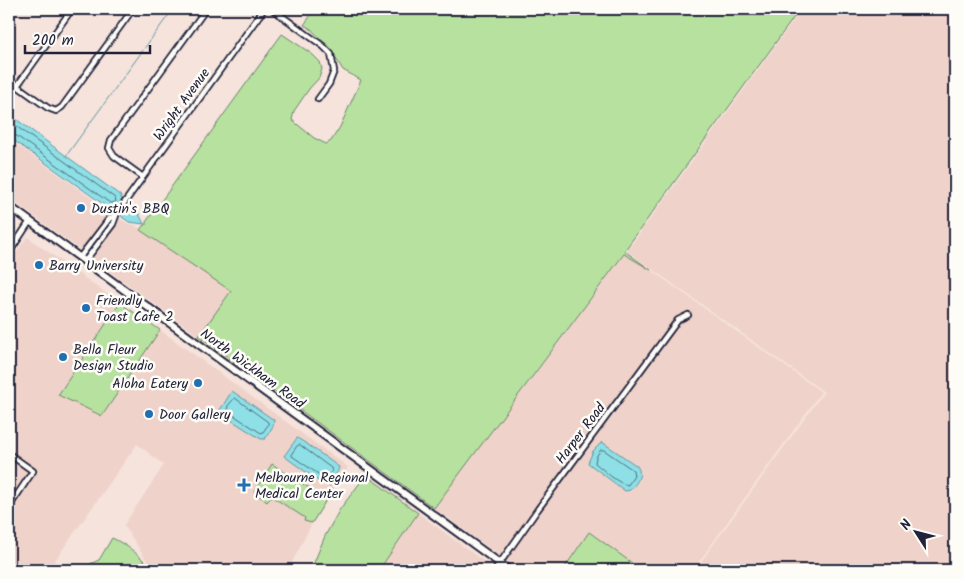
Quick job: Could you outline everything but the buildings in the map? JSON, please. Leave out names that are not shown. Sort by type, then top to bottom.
[{"type":"main road","name":"North Wickham Road","points":[[9,206],[509,570]]},
{"type":"street","points":[[17,86],[72,9]]},
{"type":"street","points":[[9,80],[48,108],[56,111],[62,107],[133,9]]},
{"type":"street","points":[[143,176],[114,156],[109,148],[111,140],[206,9]]},
{"type":"street","name":"Wright Avenue","points":[[83,259],[113,224],[117,213],[264,9]]},
{"type":"street","points":[[272,9],[324,46],[331,54],[334,71],[330,84],[318,99]]},
{"type":"street","points":[[9,253],[30,221]]},
{"type":"street","name":"Harper Road","points":[[495,570],[542,502],[678,320],[688,315]]},
{"type":"street","points":[[9,454],[33,471],[9,508]]},
{"type":"shaded area","points":[[802,9],[955,9],[955,570],[695,570],[824,392],[627,251]]},
{"type":"shaded area","points":[[9,139],[109,211],[114,210],[114,213],[118,216],[120,213],[120,219],[134,225],[231,291],[199,336],[9,198]]},
{"type":"shaded area","points":[[27,237],[120,303],[58,395],[104,418],[102,416],[160,330],[348,467],[312,523],[288,570],[153,570],[124,525],[164,465],[137,444],[48,570],[9,570],[9,264]]},
{"type":"shaded area","points":[[625,254],[651,270],[821,392],[693,570],[627,570],[632,563],[589,532],[563,570],[519,570],[434,508]],"holes":[[[597,448],[625,491],[589,463],[593,451]]]},
{"type":"shaded area","points":[[418,513],[491,567],[489,570],[380,570]]},
{"type":"green space","points":[[315,9],[800,9],[625,250],[651,270],[624,254],[434,508],[199,336],[231,291],[140,230],[146,225],[146,222],[282,34],[312,54],[320,62],[322,69],[319,78],[294,111],[292,120],[314,138],[326,144],[331,141],[340,127],[361,80],[343,70],[330,49],[311,29],[304,25]]},
{"type":"green space","points":[[120,303],[160,330],[102,416],[58,395]]},
{"type":"green space","points":[[272,464],[325,498],[325,502],[312,523],[304,521],[305,518],[271,496],[267,502],[254,492]]},
{"type":"green space","points":[[366,475],[418,513],[379,570],[311,570],[325,536],[340,509]]},
{"type":"green space","points":[[589,532],[632,563],[627,570],[563,570]]},
{"type":"green space","points":[[112,538],[134,551],[151,570],[86,570],[90,564],[99,560]]},
{"type":"water","points":[[9,114],[121,196],[122,201],[127,205],[135,206],[144,224],[129,222],[122,217],[122,213],[114,208],[110,209],[9,137]]},
{"type":"water","points":[[232,391],[274,420],[273,426],[265,439],[261,439],[220,413]]},
{"type":"water","points":[[297,438],[339,467],[330,486],[321,483],[284,456]]},
{"type":"water","points":[[602,442],[639,469],[637,482],[630,490],[625,491],[588,463],[593,451]]},
{"type":"waterway","points":[[66,156],[173,9]]},
{"type":"place","name":"Dustin's BBQ","points":[[81,208]]},
{"type":"place","name":"Barry University","points":[[39,265]]},
{"type":"place","name":"Friendly Toast Cafe 2","points":[[86,308]]},
{"type":"place","name":"Bella Fleur Design Studio","points":[[63,357]]},
{"type":"place","name":"Aloha Eatery","points":[[198,383]]},
{"type":"place","name":"Door Gallery","points":[[149,414]]},
{"type":"place","name":"Melbourne Regional Medical Center","points":[[244,485]]}]
